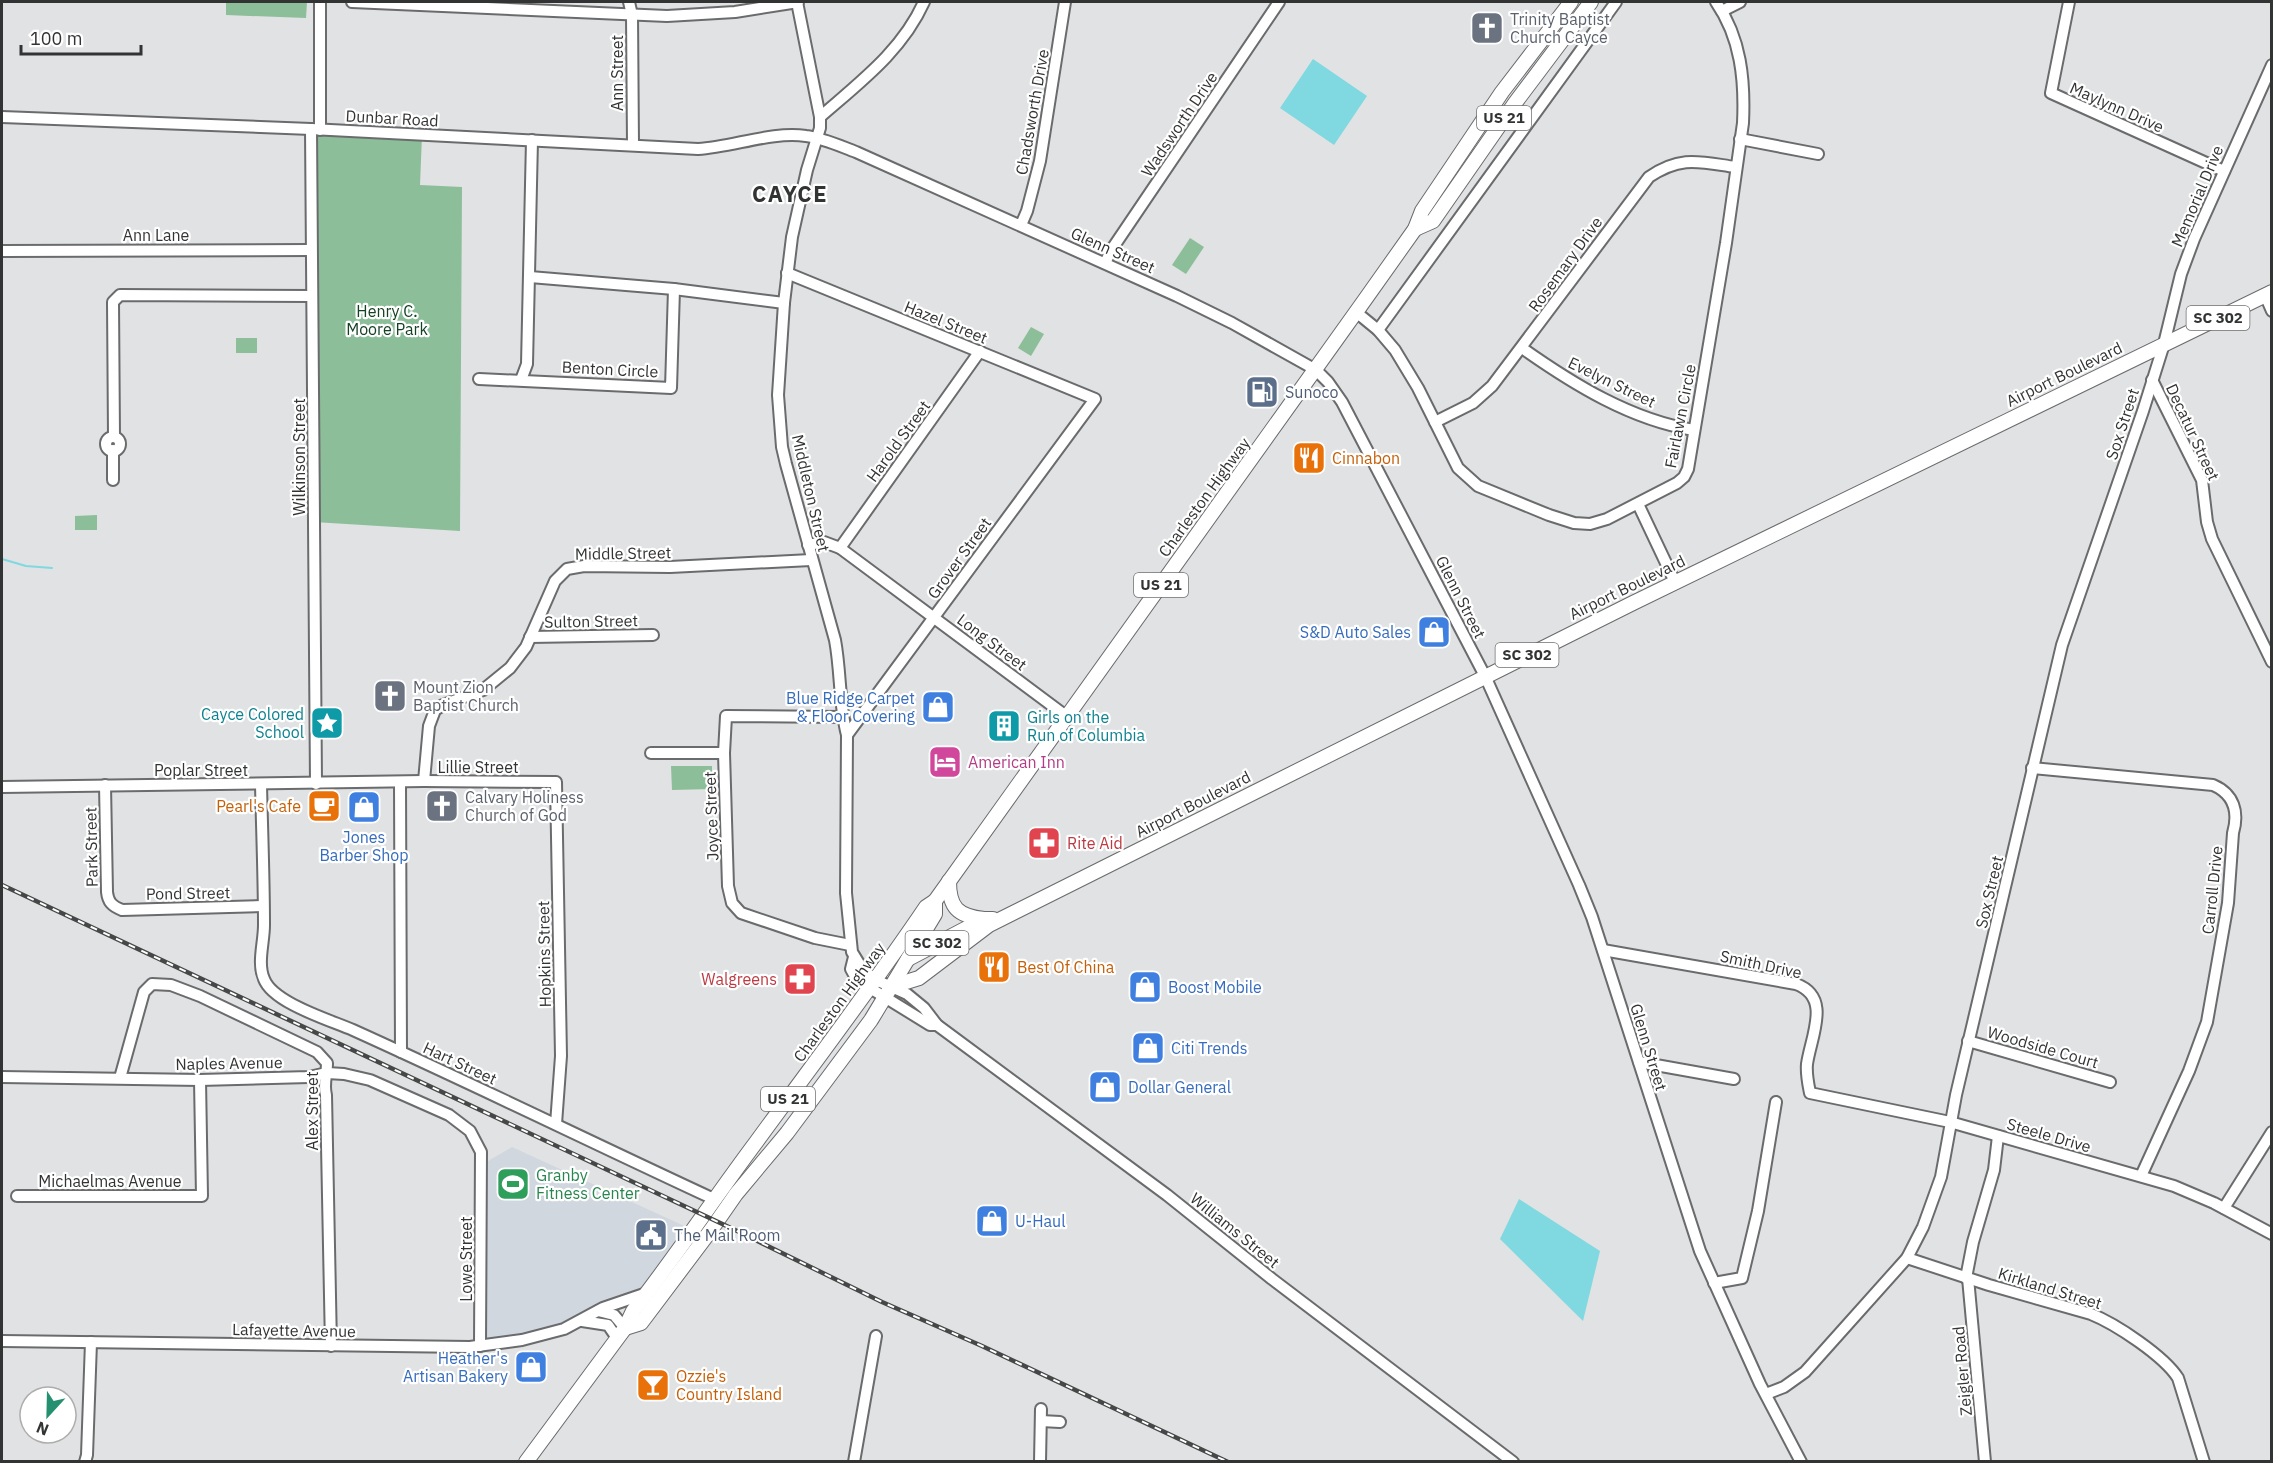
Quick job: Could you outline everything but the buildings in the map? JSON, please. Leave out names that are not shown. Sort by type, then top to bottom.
[{"type":"main road","name":"Charleston Highway","points":[[526,1461],[873,984],[926,907],[935,901],[950,881],[1316,370],[1415,229],[1422,211],[1502,92],[1570,2]]},
{"type":"main road","name":"Charleston Highway","points":[[1415,229],[1433,220],[1515,103],[1591,2]]},
{"type":"main road","name":"Airport Boulevard","points":[[892,994],[919,978],[989,925],[1485,676],[2268,294]]},
{"type":"main road","points":[[950,881],[949,896],[960,913],[970,918],[984,919]]},
{"type":"main road","name":"Charleston Highway","points":[[621,1333],[641,1323],[736,1194],[787,1133],[892,994],[906,960],[935,914],[935,901]]},
{"type":"main road","name":"Airport Boulevard","points":[[873,984],[906,960],[984,919],[1001,919]]},
{"type":"street","name":"Wilkinson Street","points":[[316,784],[312,250],[320,2]]},
{"type":"street","points":[[352,2],[632,15],[702,15],[798,2]]},
{"type":"street","name":"Ann Street","points":[[629,2],[632,15],[633,145]]},
{"type":"street","name":"Middleton Street","points":[[798,2],[820,117],[799,203],[787,273],[778,368],[778,412],[786,464],[835,640],[842,690],[842,717],[847,735],[846,885],[850,945],[854,957],[851,969],[857,980],[873,984],[892,994]]},
{"type":"street","points":[[820,117],[885,60],[911,26],[924,2]]},
{"type":"street","name":"Chadsworth Drive","points":[[1021,225],[1027,211],[1040,160],[1065,2]]},
{"type":"street","name":"Wadsworth Drive","points":[[1105,263],[1112,249],[1279,2]]},
{"type":"street","points":[[1378,330],[1616,2]]},
{"type":"street","points":[[1719,6],[1740,2]]},
{"type":"street","name":"Maylynn Drive","points":[[2069,2],[2051,93],[2224,171]]},
{"type":"street","name":"Fairlawn Circle","points":[[1356,312],[1378,330],[1404,365],[1450,454],[1464,475],[1478,486],[1581,524],[1598,523],[1638,504],[1683,477],[1688,469],[1726,243],[1743,107],[1741,64],[1734,38],[1719,6]]},
{"type":"street","name":"Memorial Drive","points":[[2164,344],[2181,274],[2194,239],[2271,65]]},
{"type":"street","name":"Dunbar Road","points":[[2,117],[716,148],[780,135]]},
{"type":"street","name":"Glenn Street","points":[[780,135],[816,138],[856,152],[1021,225],[1232,323],[1316,370],[1328,382],[1342,402],[1485,676],[1579,885],[1603,950],[1700,1251],[1766,1394],[1801,1461]]},
{"type":"street","points":[[1740,139],[1818,154]]},
{"type":"street","points":[[520,380],[527,364],[532,140]]},
{"type":"street","name":"Rosemary Drive","points":[[1435,422],[1465,408],[1492,386],[1650,177],[1664,167],[1680,162],[1735,167]]},
{"type":"street","name":"Ann Lane","points":[[2,251],[312,250]]},
{"type":"street","name":"Hazel Street","points":[[787,273],[1095,399]]},
{"type":"street","points":[[530,277],[674,289],[784,303]]},
{"type":"street","name":"Benton Circle","points":[[480,379],[671,387],[674,289]]},
{"type":"street","points":[[2268,294],[2271,311]]},
{"type":"street","points":[[113,480],[113,450],[109,449],[106,443],[109,438],[114,437],[113,302],[120,295],[312,296]]},
{"type":"street","name":"Sox Street","points":[[1766,1394],[1784,1386],[1805,1372],[1907,1257],[1923,1227],[1936,1193],[1945,1161],[1950,1122],[1968,1041],[2061,645],[2164,344]]},
{"type":"street","name":"Evelyn Street","points":[[1522,348],[1596,394],[1644,416],[1694,430]]},
{"type":"street","name":"Harold Street","points":[[840,548],[980,351]]},
{"type":"street","name":"Decatur Street","points":[[2152,380],[2202,480],[2207,522],[2212,538],[2271,662]]},
{"type":"street","name":"Grover Street","points":[[847,735],[1095,399]]},
{"type":"street","points":[[1638,504],[1676,582]]},
{"type":"street","name":"Long Street","points":[[808,545],[824,542],[840,548],[1066,716]]},
{"type":"street","name":"Middle Street","points":[[424,781],[429,726],[435,710],[483,690],[498,680],[521,654],[531,637],[555,581],[567,569],[812,560]]},
{"type":"street","name":"Sulton Street","points":[[531,637],[652,635]]},
{"type":"street","name":"Joyce Street","points":[[842,717],[726,716],[724,753],[728,886],[732,903],[741,913],[749,917],[815,938],[850,945]]},
{"type":"street","points":[[651,753],[724,753]]},
{"type":"street","name":"Carroll Drive","points":[[2032,768],[2213,785],[2221,788],[2231,798],[2234,806],[2236,823],[2233,833],[2228,903],[2207,1022],[2189,1071],[2141,1176]]},
{"type":"street","name":"Lillie Street","points":[[400,783],[424,781],[556,782]]},
{"type":"street","name":"Hopkins Street","points":[[556,782],[561,1056],[556,1124]]},
{"type":"street","points":[[400,783],[401,1052]]},
{"type":"street","name":"Poplar Street","points":[[2,787],[400,783]]},
{"type":"street","points":[[261,784],[263,906]]},
{"type":"street","name":"Park Street","points":[[105,785],[107,892],[108,900],[113,906]]},
{"type":"street","name":"Pond Street","points":[[113,906],[122,910],[263,906]]},
{"type":"street","name":"Hart Street","points":[[263,906],[264,945],[261,971],[273,993],[716,1200]]},
{"type":"street","name":"Smith Drive","points":[[1603,950],[1796,984],[1810,992],[1817,1006],[1806,1072],[1810,1093]]},
{"type":"street","name":"Alex Street","points":[[120,1078],[144,992],[152,984],[171,985],[200,996],[317,1052],[327,1063],[323,1086],[326,1095],[331,1346]]},
{"type":"street","name":"Williams Street","points":[[892,994],[930,1025],[937,1025],[1167,1195],[1272,1279],[1513,1461]]},
{"type":"street","name":"Woodside Court","points":[[1968,1041],[2110,1082]]},
{"type":"street","points":[[1639,1062],[1734,1079]]},
{"type":"street","name":"Naples Avenue","points":[[2,1077],[200,1080],[309,1077],[327,1072],[370,1080],[457,1120],[475,1138],[481,1152],[481,1171]]},
{"type":"street","name":"Michaelmas Avenue","points":[[17,1196],[202,1196],[200,1080]]},
{"type":"street","name":"Steele Drive","points":[[1810,1093],[1950,1122],[2174,1186],[2224,1208],[2271,1233]]},
{"type":"street","points":[[1714,1283],[1742,1278],[1758,1211],[1776,1102]]},
{"type":"street","points":[[2224,1208],[2271,1132]]},
{"type":"street","name":"Zeigler Road","points":[[1985,1461],[1967,1278],[1972,1242],[1994,1170],[1998,1136]]},
{"type":"street","name":"Lowe Street","points":[[480,1346],[481,1171]]},
{"type":"street","name":"Kirkland Street","points":[[1907,1257],[1967,1278],[2098,1317],[2150,1351],[2172,1369],[2181,1386],[2204,1461]]},
{"type":"street","name":"Lafayette Avenue","points":[[2,1341],[426,1348],[480,1346],[522,1340],[564,1329],[598,1311],[647,1293]]},
{"type":"street","points":[[598,1311],[614,1316],[621,1333]]},
{"type":"street","points":[[582,1321],[608,1325],[621,1333]]},
{"type":"street","points":[[854,1461],[876,1336]]},
{"type":"street","points":[[84,1461],[87,1455],[91,1342]]},
{"type":"street","points":[[1040,1461],[1041,1409]]},
{"type":"street","points":[[1041,1421],[1060,1422]]},
{"type":"shaded area","points":[[512,1147],[693,1230],[647,1293],[582,1321],[480,1346],[481,1165]]},
{"type":"green space","points":[[226,2],[307,2],[306,18],[226,15]]},
{"type":"green space","name":"Henry C. Moore Park","points":[[311,129],[422,135],[420,185],[462,187],[460,531],[314,522]]},
{"type":"green space","points":[[1190,238],[1204,247],[1186,274],[1172,265]]},
{"type":"green space","points":[[1031,327],[1044,334],[1031,356],[1018,348]]},
{"type":"green space","points":[[236,338],[257,338],[257,353],[236,353]]},
{"type":"green space","points":[[97,515],[97,530],[75,530],[75,516]]},
{"type":"green space","points":[[671,766],[712,766],[712,789],[672,790]]},
{"type":"water","points":[[1313,59],[1367,96],[1334,145],[1280,108]]},
{"type":"water","points":[[1519,1199],[1600,1251],[1583,1321],[1500,1239]]},
{"type":"waterway","points":[[2,559],[26,566],[52,568]]},
{"type":"railway","points":[[2,885],[733,1229],[882,1302],[982,1346],[1228,1462]]},
{"type":"place","name":"Trinity Baptist Church Cayce","points":[[1487,28]]},
{"type":"place","name":"Sunoco","points":[[1262,392]]},
{"type":"place","name":"Cinnabon","points":[[1309,458]]},
{"type":"place","name":"S&D Auto Sales","points":[[1434,632]]},
{"type":"place","name":"Mount Zion Baptist Church","points":[[390,696]]},
{"type":"place","name":"Blue Ridge Carpet & Floor Covering","points":[[938,707]]},
{"type":"place","name":"Cayce Colored School","points":[[327,723]]},
{"type":"place","name":"Girls on the Run of Columbia","points":[[1004,726]]},
{"type":"place","name":"American Inn","points":[[945,762]]},
{"type":"place","name":"Pearl's Cafe","points":[[324,806]]},
{"type":"place","name":"Calvary Holiness Church of God","points":[[442,806]]},
{"type":"place","name":"Jones Barber Shop","points":[[364,807]]},
{"type":"place","name":"Rite Aid","points":[[1044,843]]},
{"type":"place","name":"Best Of China","points":[[994,967]]},
{"type":"place","name":"Walgreens","points":[[800,979]]},
{"type":"place","name":"Boost Mobile","points":[[1145,987]]},
{"type":"place","name":"Citi Trends","points":[[1148,1048]]},
{"type":"place","name":"Dollar General","points":[[1105,1087]]},
{"type":"place","name":"Granby Fitness Center","points":[[513,1184]]},
{"type":"place","name":"U-Haul","points":[[992,1221]]},
{"type":"place","name":"The Mail Room","points":[[651,1235]]},
{"type":"place","name":"Heather's Artisan Bakery","points":[[531,1367]]},
{"type":"place","name":"Ozzie's Country Island","points":[[653,1385]]},
{"type":"district","name":"CAYCE","points":[[790,194]]}]
